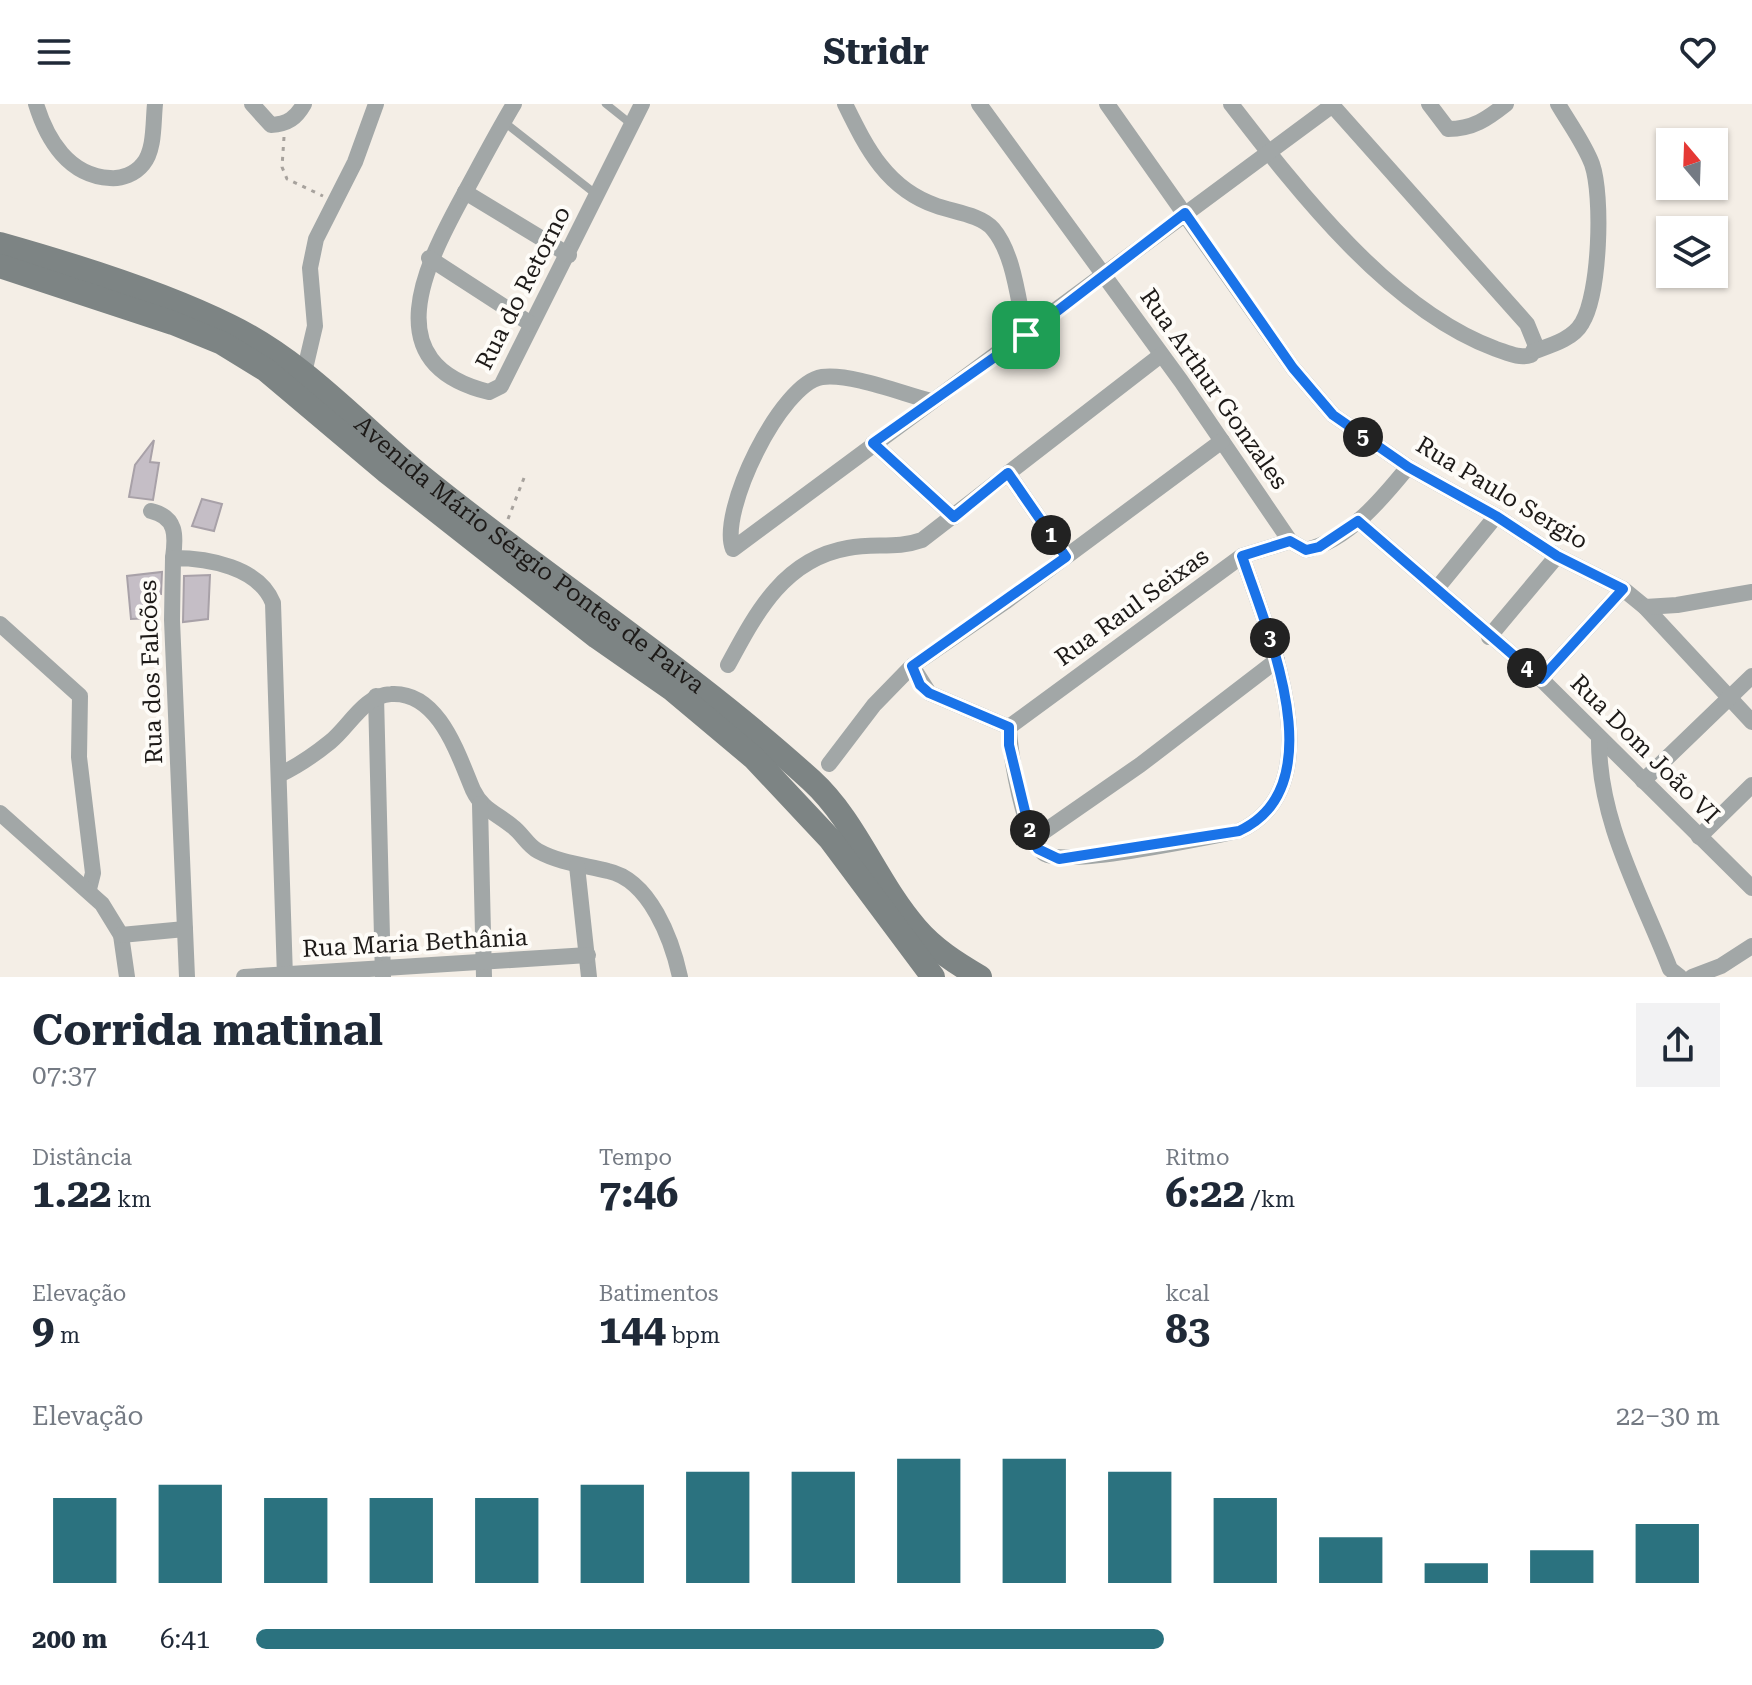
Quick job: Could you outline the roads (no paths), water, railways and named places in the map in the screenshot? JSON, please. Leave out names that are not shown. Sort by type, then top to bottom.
[{"type":"main road","name":"Avenida Mário Sérgio Pontes de Paiva","points":[[0,244],[186,307],[231,326],[304,373],[420,474],[674,668],[813,782],[839,811],[914,925],[951,961],[980,977]]},
{"type":"main road","name":"Avenida Mário Sérgio Pontes de Paiva","points":[[0,266],[173,323],[222,343],[266,370],[387,472],[597,637],[673,690],[754,758],[830,839],[933,977]]},
{"type":"street","points":[[36,104],[52,142],[71,163],[94,177],[115,179],[133,173],[144,163],[150,149],[155,104]]},
{"type":"street","points":[[252,104],[271,125],[284,124],[298,115],[304,104]]},
{"type":"street","points":[[304,373],[315,326],[310,268],[316,239],[355,162],[376,104]]},
{"type":"street","name":"Rua do Retorno","points":[[514,104],[429,258],[418,322],[423,343],[434,359],[451,375],[483,390],[496,391],[501,386],[642,104]]},
{"type":"street","points":[[845,104],[868,152],[890,178],[911,196],[980,220],[998,235],[1026,335]]},
{"type":"street","name":"Rua Arthur Gonzales","points":[[979,104],[1161,355],[1290,541]]},
{"type":"street","name":"Rua Paulo Sergio","points":[[1107,104],[1318,398],[1351,429],[1408,467],[1496,516],[1557,556],[1623,589],[1645,607],[1752,722]]},
{"type":"street","points":[[1231,104],[1304,196],[1420,308],[1486,345],[1522,358],[1569,336],[1582,324],[1592,291],[1598,204],[1592,164],[1558,104]]},
{"type":"street","points":[[1429,104],[1448,129],[1482,123],[1506,104]]},
{"type":"street","points":[[931,401],[839,377],[822,377],[807,382],[792,395],[776,418],[748,469],[733,519],[730,541],[736,549],[873,443],[1026,335],[1267,151],[1333,105],[1527,324],[1535,351]]},
{"type":"street","points":[[465,192],[569,255]]},
{"type":"street","points":[[429,258],[531,324]]},
{"type":"street","points":[[728,665],[770,593],[793,572],[823,555],[850,547],[907,546],[922,540],[1161,355]]},
{"type":"street","points":[[829,764],[874,705],[912,666],[1222,441]]},
{"type":"street","points":[[873,443],[954,517]]},
{"type":"street","points":[[1290,541],[1306,550],[1319,547],[1358,521],[1408,467]]},
{"type":"street","points":[[1008,473],[1066,557]]},
{"type":"street","points":[[151,511],[169,518],[173,526],[176,535],[173,558]]},
{"type":"street","points":[[1438,587],[1496,516]]},
{"type":"street","name":"Rua Dom João VI","points":[[1358,521],[1541,679],[1752,888]]},
{"type":"street","name":"Rua Raul Seixas","points":[[1009,727],[1242,556],[1290,541]]},
{"type":"street","points":[[912,666],[920,685],[929,693],[1009,727],[1009,745],[1032,840],[1038,849],[1059,859],[1239,831],[1258,822],[1274,799],[1289,762],[1290,717],[1277,660],[1242,556]]},
{"type":"street","points":[[1489,637],[1557,556]]},
{"type":"street","name":"Rua dos Falcões","points":[[187,977],[172,620],[173,558],[213,562],[256,579],[269,593],[273,603],[279,775]]},
{"type":"street","points":[[1541,679],[1623,589]]},
{"type":"street","points":[[1645,607],[1677,605],[1752,592]]},
{"type":"street","points":[[0,624],[80,696],[79,757],[93,873],[89,889]]},
{"type":"street","points":[[1032,840],[1140,765],[1277,660]]},
{"type":"street","points":[[1643,781],[1752,676]]},
{"type":"street","points":[[285,976],[279,775],[303,763],[334,739],[376,696],[393,693],[407,697],[437,718],[480,804],[484,971]]},
{"type":"street","points":[[376,696],[383,973]]},
{"type":"street","points":[[1599,738],[1599,772],[1616,840],[1670,969],[1680,977]]},
{"type":"street","points":[[1699,837],[1752,785]]},
{"type":"street","points":[[480,804],[514,827],[532,848],[577,866],[610,871],[633,883],[653,909],[669,939],[680,977]]},
{"type":"street","points":[[0,813],[89,889],[113,918],[121,935],[127,977]]},
{"type":"street","points":[[577,866],[589,977]]},
{"type":"street","points":[[121,935],[185,929]]},
{"type":"street","points":[[1692,977],[1721,966],[1752,946]]},
{"type":"street","name":"Rua Maria Bethânia","points":[[244,977],[484,971],[588,955]]},
{"type":"lane","points":[[606,104],[631,124]]},
{"type":"lane","points":[[503,122],[597,195]]}]
